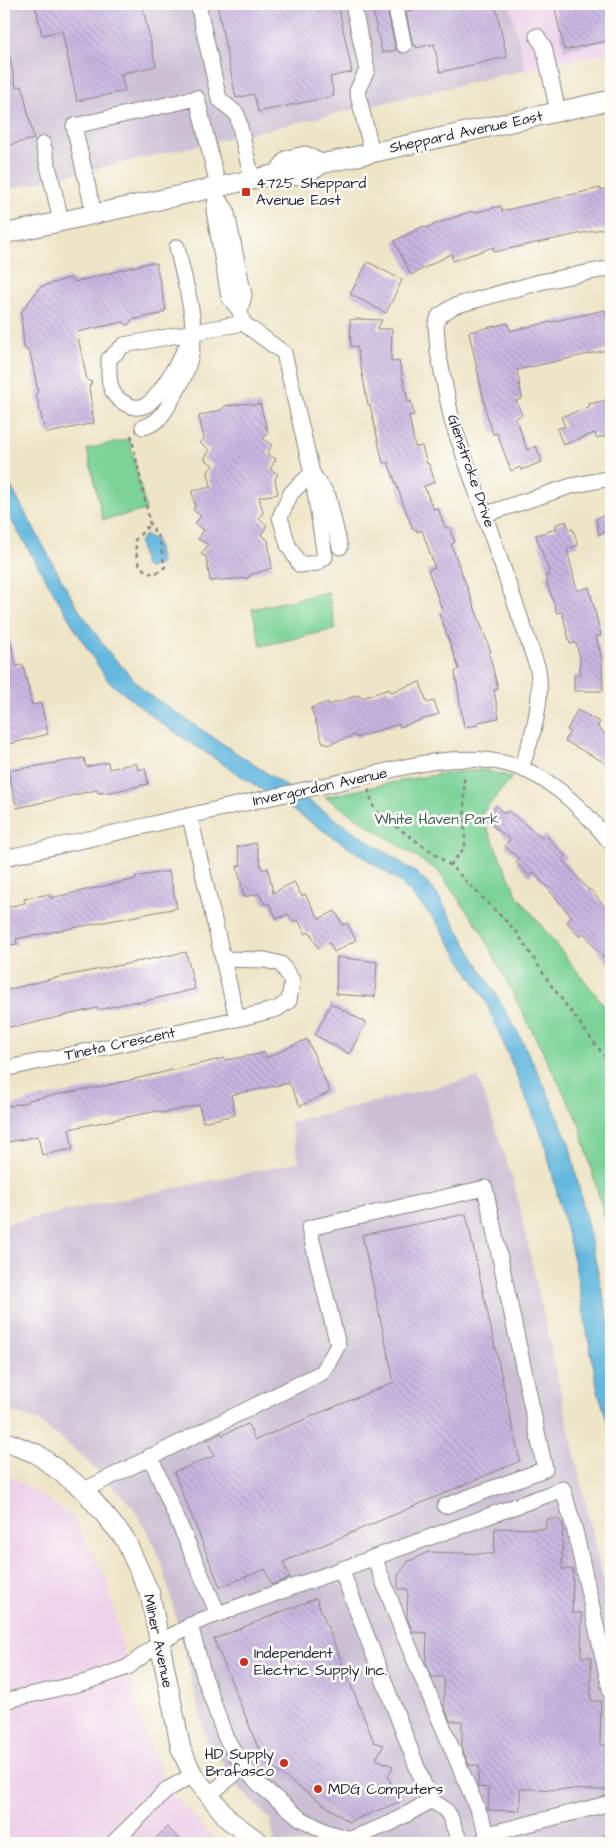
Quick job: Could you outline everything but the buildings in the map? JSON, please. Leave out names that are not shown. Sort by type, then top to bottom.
[{"type":"main road","name":"Sheppard Avenue East","points":[[4,234],[94,214],[217,192],[252,179],[277,174],[288,160],[305,156],[321,164],[611,100]]},
{"type":"main road","name":"Milner Avenue","points":[[4,1441],[37,1454],[84,1490],[124,1539],[150,1594],[181,1748],[193,1775],[229,1820],[260,1843]]},
{"type":"street","points":[[198,4],[219,99],[237,114],[252,179]]},
{"type":"street","points":[[353,4],[367,70],[357,91],[372,152]]},
{"type":"street","points":[[395,4],[404,45]]},
{"type":"street","points":[[537,36],[544,47],[558,112]]},
{"type":"street","points":[[94,214],[74,126],[197,98],[217,192],[214,211],[229,297],[242,317],[284,353],[312,473],[325,557],[317,563],[300,565],[288,545],[280,517],[291,494],[312,473]]},
{"type":"street","points":[[43,144],[61,221]]},
{"type":"street","points":[[136,429],[154,424],[167,409],[186,377],[194,347],[195,332],[177,247]]},
{"type":"street","name":"Glenstroke Drive","points":[[522,768],[532,734],[541,689],[538,669],[486,514],[463,456],[452,421],[436,334],[440,316],[454,306],[540,282],[611,268]]},
{"type":"street","points":[[195,332],[156,397],[146,405],[132,408],[116,398],[108,380],[109,359],[124,345],[195,332],[242,317]]},
{"type":"street","points":[[312,473],[328,496],[340,547]]},
{"type":"street","points":[[486,514],[571,486],[611,478]]},
{"type":"street","name":"Invergordon Avenue","points":[[4,858],[190,817],[261,799],[425,764],[464,759],[485,759],[522,768],[553,785],[611,843]]},
{"type":"street","points":[[190,817],[204,888],[237,1019]]},
{"type":"street","name":"Tineta Crescent","points":[[4,1069],[237,1019],[276,1009],[289,1001],[292,980],[281,964],[264,960],[223,959]]},
{"type":"street","points":[[84,1490],[323,1372],[338,1345],[309,1228],[485,1188],[545,1469],[445,1506]]},
{"type":"street","points":[[150,1456],[218,1614]]},
{"type":"street","points":[[4,1701],[86,1682],[128,1668],[160,1642],[190,1625],[563,1489],[575,1531],[611,1693]]},
{"type":"street","points":[[374,1557],[485,1839],[611,1803]]},
{"type":"street","points":[[341,1569],[430,1802]]},
{"type":"street","points":[[190,1625],[204,1676],[225,1736],[243,1767],[261,1786],[300,1818],[326,1832],[351,1839],[391,1823],[430,1802],[443,1806],[450,1815],[462,1843]]},
{"type":"street","points":[[209,1795],[243,1767]]},
{"type":"street","points":[[113,1843],[168,1789],[193,1775]]},
{"type":"path","points":[[136,429],[150,524],[159,538],[165,567],[155,574],[146,573],[138,564],[134,540],[150,524]]},
{"type":"path","points":[[450,865],[465,847],[464,759]]},
{"type":"path","points":[[366,777],[373,806],[380,815],[450,865],[525,943],[551,985],[611,1065]]},
{"type":"shaded area","points":[[4,4],[510,4],[525,70],[4,190]]},
{"type":"shaded area","points":[[510,4],[611,4],[611,52],[525,70]]},
{"type":"shaded area","points":[[478,1077],[514,1183],[611,1616],[611,1843],[275,1843],[270,1819],[240,1789],[206,1738],[164,1571],[150,1536],[133,1507],[79,1453],[40,1422],[4,1409],[4,1224],[299,1162],[290,1122]]},
{"type":"shaded area","points":[[4,1472],[72,1516],[106,1578],[143,1728],[168,1789],[218,1843],[4,1843]]},
{"type":"green space","points":[[129,439],[146,510],[103,520],[87,449]]},
{"type":"green space","points":[[328,592],[336,629],[261,646],[252,609]]},
{"type":"green space","name":"White Haven Park","points":[[482,770],[512,777],[481,815],[517,895],[611,1014],[611,1242],[579,1123],[480,929],[438,871],[325,797],[423,777]]},
{"type":"water","points":[[4,474],[75,604],[107,650],[145,692],[418,874],[437,894],[515,1027],[545,1087],[569,1143],[611,1331],[611,1433],[598,1391],[574,1260],[544,1141],[484,997],[436,921],[398,880],[161,723],[108,681],[4,508]]},
{"type":"water","points":[[145,535],[156,540],[161,564],[148,568],[144,565],[139,542]]},
{"type":"place","name":"4725 Sheppard Avenue East","points":[[246,192]]},
{"type":"place","name":"Independent Electric Supply Inc.","points":[[244,1662]]},
{"type":"place","name":"HD Supply Brafasco","points":[[284,1763]]},
{"type":"place","name":"MDG Computers","points":[[318,1789]]}]
